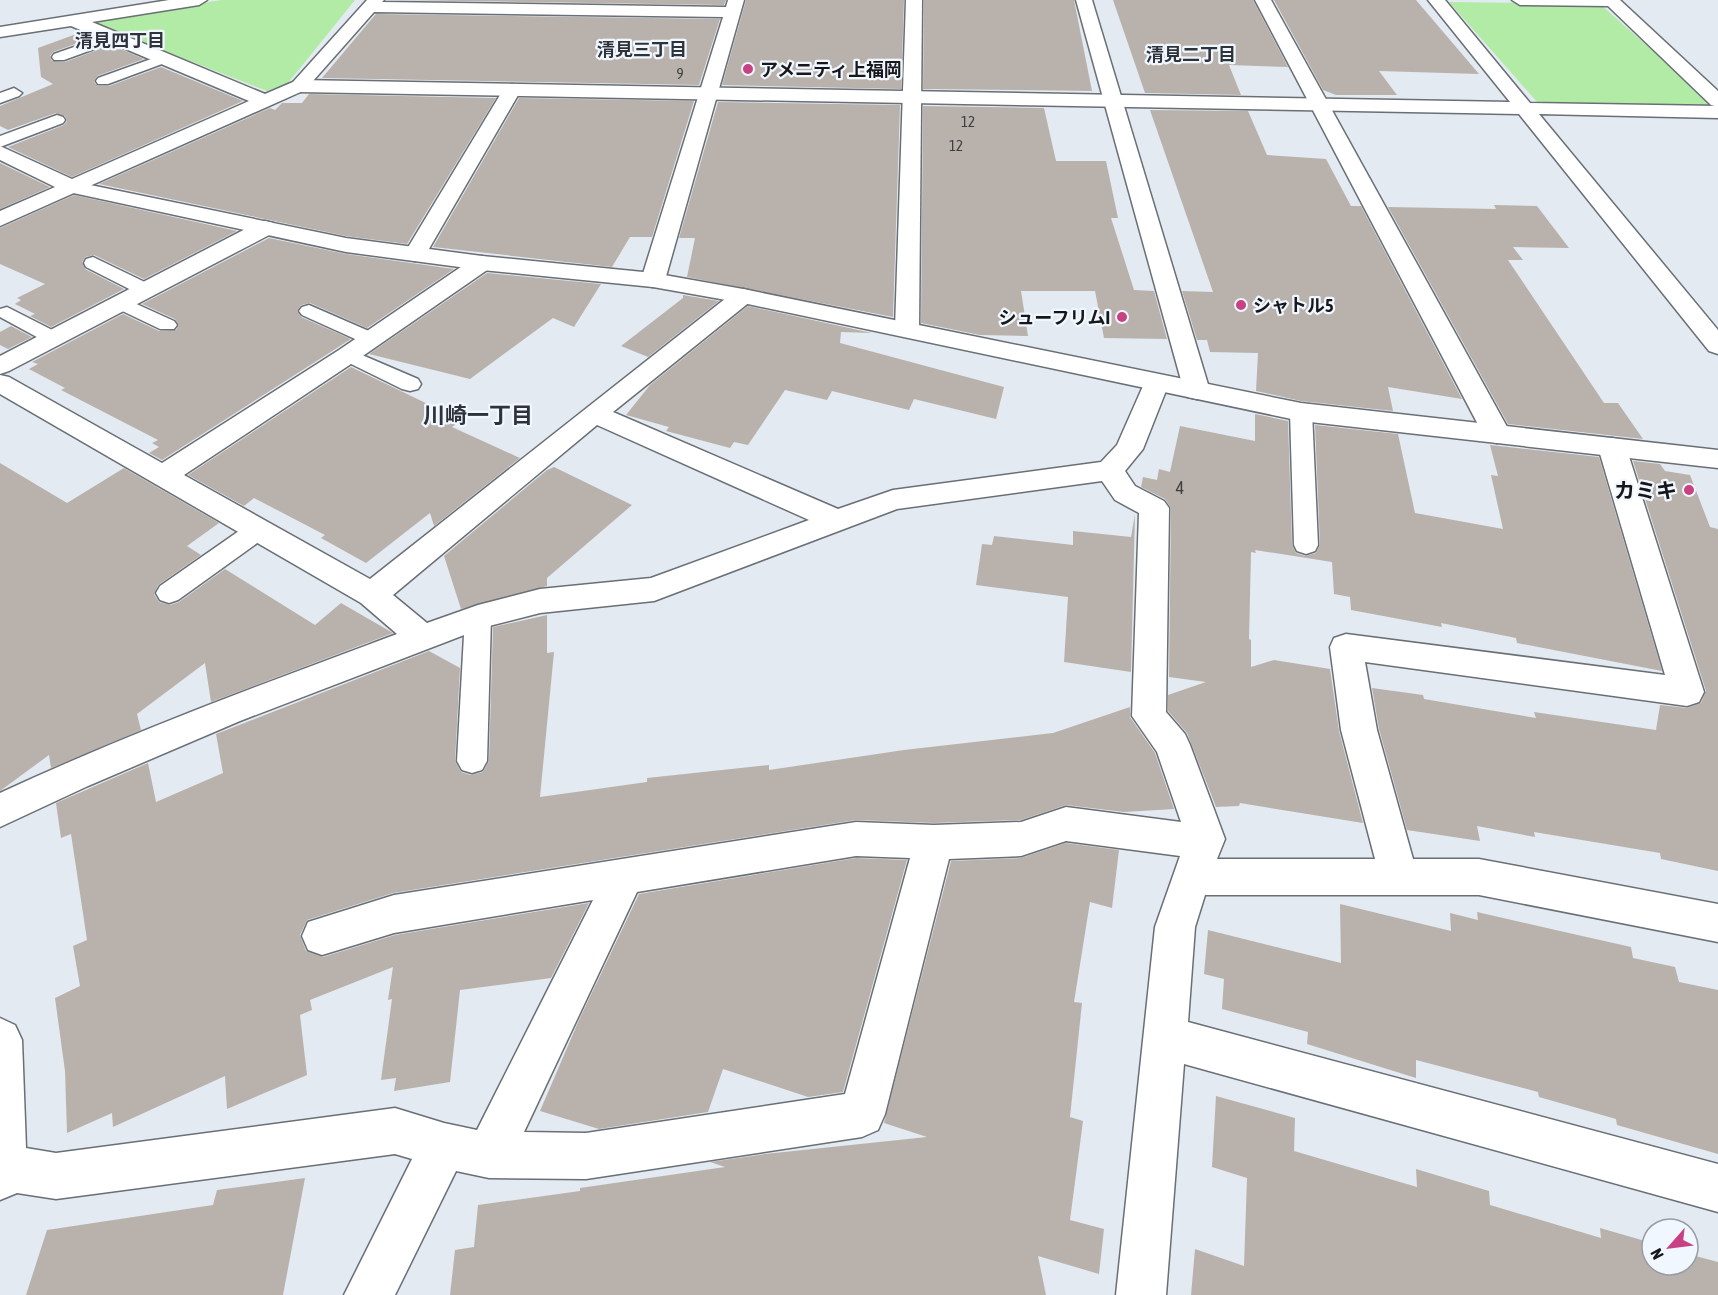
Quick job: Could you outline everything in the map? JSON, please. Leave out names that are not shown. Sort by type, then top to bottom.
[{"type":"street","points":[[0,32],[199,0]]},
{"type":"street","points":[[907,329],[914,97],[914,0]]},
{"type":"street","points":[[1084,0],[1197,391]]},
{"type":"street","points":[[1263,0],[1497,434]]},
{"type":"street","points":[[1436,0],[1718,346]]},
{"type":"street","points":[[1520,0],[1612,1],[1718,101]]},
{"type":"street","points":[[0,219],[299,86],[372,3],[735,6],[653,280]]},
{"type":"street","points":[[70,19],[265,101]]},
{"type":"street","points":[[299,86],[1718,112]]},
{"type":"street","points":[[415,254],[512,90]]},
{"type":"street","points":[[0,153],[71,187],[346,244],[482,263],[653,280],[744,296],[1301,412],[1718,459]]},
{"type":"street","points":[[0,366],[265,228]]},
{"type":"street","points":[[162,476],[348,355],[482,263]]},
{"type":"street","points":[[372,595],[594,414],[744,296]]},
{"type":"street","points":[[0,383],[372,595],[422,637]]},
{"type":"street","points":[[0,811],[75,775],[228,711],[478,617],[540,601],[654,589],[892,500],[1110,470],[1129,449],[1156,383]]},
{"type":"street","points":[[594,414],[836,520]]},
{"type":"street","points":[[1399,878],[1359,730],[1346,647],[1687,692],[1612,447]]},
{"type":"street","points":[[1110,470],[1125,493],[1154,508],[1149,716],[1172,745],[1198,858],[1175,927],[1141,1295]]},
{"type":"street","points":[[322,936],[394,914],[856,839],[934,842],[1021,839],[1066,824],[1181,839],[1198,858],[1399,878],[1479,877],[1718,923]]},
{"type":"street","points":[[0,1040],[1,1171],[56,1176],[395,1131],[444,1146],[489,1155],[586,1156],[862,1114],[934,842]]},
{"type":"street","points":[[489,1155],[625,876]]},
{"type":"street","points":[[1164,1037],[1718,1188]]},
{"type":"street","points":[[369,1295],[444,1146]]},
{"type":"lane","points":[[59,57],[114,37]]},
{"type":"lane","points":[[103,81],[165,58]]},
{"type":"lane","points":[[0,142],[57,120]]},
{"type":"lane","points":[[93,263],[146,290]]},
{"type":"lane","points":[[121,303],[167,326]]},
{"type":"lane","points":[[309,311],[371,339]]},
{"type":"lane","points":[[7,313],[53,338]]},
{"type":"lane","points":[[348,355],[410,384]]},
{"type":"lane","points":[[1301,412],[1306,545]]},
{"type":"lane","points":[[170,593],[258,530]]},
{"type":"lane","points":[[472,761],[478,617]]},
{"type":"green space","points":[[222,0],[355,0],[288,83],[267,91],[90,22],[101,18]]},
{"type":"green space","points":[[1449,2],[1600,4],[1714,105],[1538,103]]},
{"type":"building","points":[[399,0],[726,0],[724,5]]},
{"type":"building","points":[[746,0],[904,0],[901,89],[722,85]]},
{"type":"building","points":[[924,0],[1074,0],[1092,91],[923,89]]},
{"type":"building","points":[[1113,0],[1253,0],[1288,67],[1229,65],[1241,95],[1145,93]]},
{"type":"building","points":[[1274,0],[1416,0],[1479,74],[1379,71],[1397,95],[1336,95],[1323,90]]},
{"type":"building","points":[[376,14],[720,19],[699,85],[322,78]]},
{"type":"building","points":[[79,33],[92,38],[53,52],[50,56],[52,61],[65,62],[111,45],[144,59],[97,76],[94,82],[98,86],[109,86],[161,67],[243,101],[72,177],[8,147],[64,125],[67,121],[65,116],[56,113],[8,130],[0,126],[0,106],[53,84],[41,77],[38,48]]},
{"type":"building","points":[[309,94],[496,98],[407,244],[346,236],[99,184],[270,108],[275,110],[282,103],[302,103]]},
{"type":"building","points":[[519,98],[694,101],[652,237],[630,237],[612,267],[433,247]]},
{"type":"building","points":[[718,102],[900,105],[893,317],[687,277],[695,238],[679,238]]},
{"type":"building","points":[[923,106],[1044,108],[1056,161],[1106,161],[1118,218],[1111,218],[1134,290],[1154,291],[1167,339],[1104,338],[1095,291],[1021,291],[1028,336],[980,335],[921,323]]},
{"type":"building","points":[[1150,110],[1248,111],[1267,155],[1326,159],[1351,206],[1361,206],[1462,399],[1388,387],[1393,411],[1301,401],[1256,391],[1258,353],[1210,352],[1207,340],[1197,340],[1182,291],[1213,292]]},
{"type":"building","points":[[0,163],[50,187],[0,209]]},
{"type":"building","points":[[74,195],[237,231],[144,279],[94,255],[85,257],[82,262],[85,269],[124,289],[51,327],[30,316],[35,314],[15,304],[21,300],[17,298],[45,284],[0,264],[0,228]]},
{"type":"building","points":[[1494,205],[1537,206],[1569,248],[1513,247],[1523,260],[1508,260],[1604,403],[1618,403],[1643,439],[1508,424],[1388,207],[1496,209]]},
{"type":"building","points":[[269,238],[346,254],[454,269],[367,328],[310,303],[301,305],[297,311],[301,317],[351,339],[162,460],[149,453],[159,447],[152,443],[158,440],[61,390],[65,388],[29,369],[38,364],[32,362],[123,314],[159,331],[176,330],[179,325],[175,319],[142,304]]},
{"type":"building","points":[[487,273],[601,284],[574,327],[553,318],[470,379],[369,354]]},
{"type":"building","points":[[683,295],[719,301],[648,357],[621,346],[683,298]]},
{"type":"building","points":[[748,306],[872,333],[841,332],[840,343],[1004,387],[996,419],[914,399],[909,410],[832,391],[827,400],[785,390],[748,445],[734,442],[730,448],[666,431],[669,427],[626,415],[650,385]]},
{"type":"building","points":[[11,326],[32,337],[8,349],[0,345],[0,332]]},
{"type":"building","points":[[351,367],[461,420],[452,427],[520,458],[434,526],[430,513],[366,563],[321,538],[325,535],[254,498],[244,506],[188,475]]},
{"type":"building","points":[[1255,414],[1288,421],[1292,545],[1296,553],[1305,556],[1316,553],[1320,545],[1315,425],[1398,434],[1415,513],[1503,529],[1491,475],[1498,476],[1490,445],[1599,457],[1662,671],[1517,643],[1516,638],[1441,623],[1442,627],[1351,610],[1350,597],[1334,594],[1332,562],[1255,550],[1256,553],[1251,552],[1249,639],[1251,640],[1251,667],[1274,660],[1330,669],[1339,731],[1363,823],[1240,803],[1239,806],[1216,807],[1187,733],[1168,711],[1168,695],[1206,682],[1169,677],[1171,508],[1165,499],[1141,487],[1143,477],[1157,480],[1159,469],[1170,472],[1180,426],[1255,441]]},
{"type":"building","points":[[1633,461],[1660,464],[1665,471],[1690,475],[1710,527],[1718,529],[1718,871],[1661,859],[1660,853],[1534,832],[1535,837],[1477,826],[1480,841],[1407,830],[1379,729],[1372,688],[1423,695],[1424,699],[1536,718],[1534,712],[1656,730],[1660,705],[1687,708],[1701,703],[1706,691]]},
{"type":"building","points":[[0,463],[67,503],[124,468],[219,523],[187,546],[201,555],[158,585],[154,594],[159,602],[170,605],[179,602],[225,569],[315,625],[341,603],[393,633],[211,702],[205,663],[137,714],[141,730],[51,768],[49,755],[0,791]]},
{"type":"building","points":[[554,467],[632,505],[547,578],[547,586],[461,609],[444,556],[547,470]]},
{"type":"building","points":[[1135,514],[1131,672],[1064,662],[1068,597],[976,585],[982,544],[992,545],[994,536],[1073,545],[1073,531],[1131,537]]},
{"type":"building","points":[[547,615],[547,653],[554,652],[540,797],[647,782],[647,778],[769,765],[769,770],[904,750],[1053,733],[1130,707],[1130,717],[1155,753],[1174,809],[1124,812],[1066,805],[1021,820],[934,823],[856,820],[393,893],[307,920],[300,935],[306,951],[323,957],[395,935],[589,903],[551,978],[460,990],[450,1082],[394,1091],[396,1078],[381,1080],[392,999],[388,1000],[393,967],[310,1000],[312,1010],[300,1015],[307,1075],[227,1109],[225,1076],[113,1127],[112,1113],[67,1133],[65,1071],[55,998],[80,986],[73,946],[87,940],[71,834],[61,838],[56,803],[148,763],[156,802],[223,773],[216,734],[429,651],[460,668],[455,761],[461,772],[471,775],[483,772],[489,761],[493,627]]},
{"type":"building","points":[[1066,843],[1119,850],[1112,908],[1090,902],[1074,1002],[1082,1003],[1070,1117],[1083,1121],[1070,1220],[1104,1229],[1099,1274],[1038,1256],[1046,1295],[450,1295],[455,1250],[474,1247],[478,1205],[725,1167],[710,1162],[927,1137],[884,1123],[951,861],[1021,858]]},
{"type":"building","points":[[856,858],[907,860],[843,1092],[808,1097],[723,1069],[708,1112],[599,1129],[540,1111],[579,1020],[639,894]]},
{"type":"building","points":[[1340,904],[1451,931],[1450,913],[1478,920],[1477,912],[1631,947],[1633,958],[1675,967],[1679,982],[1718,990],[1718,1154],[1617,1125],[1616,1119],[1539,1097],[1538,1092],[1416,1060],[1416,1078],[1307,1044],[1308,1032],[1222,1009],[1224,979],[1204,974],[1208,930],[1341,963]]},
{"type":"building","points":[[1216,1096],[1295,1118],[1294,1151],[1417,1187],[1416,1169],[1489,1191],[1490,1205],[1601,1238],[1600,1228],[1640,1240],[1640,1277],[1700,1277],[1700,1257],[1718,1262],[1718,1295],[1191,1295],[1195,1249],[1244,1266],[1247,1178],[1212,1167]]},
{"type":"building","points":[[305,1178],[283,1295],[26,1295],[47,1230],[213,1205],[217,1190]]},
{"type":"place","name":"アメニティ上福岡","points":[[748,69]]},
{"type":"place","name":"シャトル5","points":[[1241,305]]},
{"type":"place","name":"シューフリムI","points":[[1122,317]]},
{"type":"place","name":"カミキ","points":[[1689,490]]},
{"type":"district","name":"清見四丁目","points":[[120,40]]},
{"type":"district","name":"清見三丁目","points":[[642,49]]},
{"type":"district","name":"清見二丁目","points":[[1191,54]]},
{"type":"district","name":"川崎一丁目","points":[[478,415]]}]
